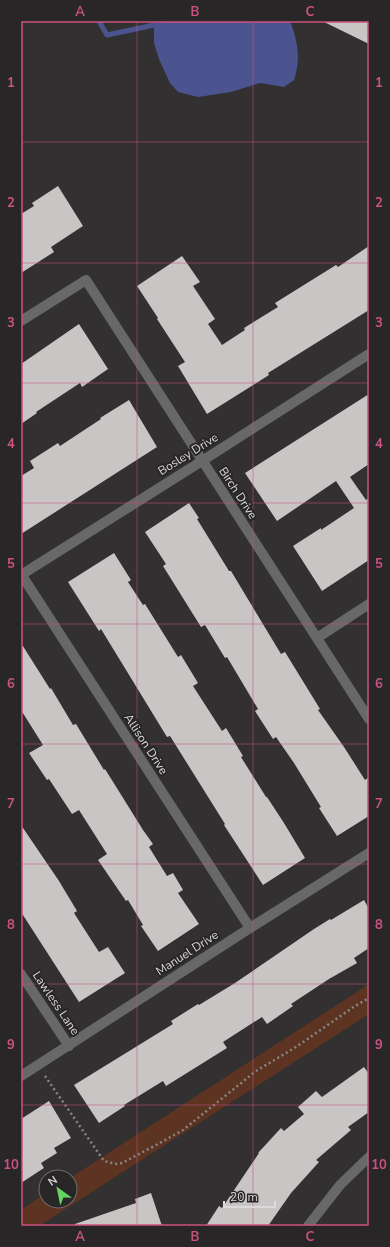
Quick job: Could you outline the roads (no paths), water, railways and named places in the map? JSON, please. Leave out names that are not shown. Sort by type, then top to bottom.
[{"type":"street","name":"Birch Drive","points":[[21,321],[86,280],[369,719]]},
{"type":"street","name":"Bosley Drive","points":[[21,575],[369,354]]},
{"type":"street","name":"Allison Drive","points":[[21,575],[250,928]]},
{"type":"street","points":[[317,638],[369,604]]},
{"type":"street","name":"Manuel Drive","points":[[21,1076],[369,853]]},
{"type":"street","name":"Lawless Lane","points":[[21,974],[69,1046]]},
{"type":"street","points":[[308,1226],[340,1185],[369,1157]]},
{"type":"water","points":[[155,21],[290,21],[298,50],[294,80],[284,87],[260,83],[231,92],[198,97],[178,92],[170,83],[159,59],[154,43]]},
{"type":"waterway","points":[[99,21],[107,35],[159,24]]}]
